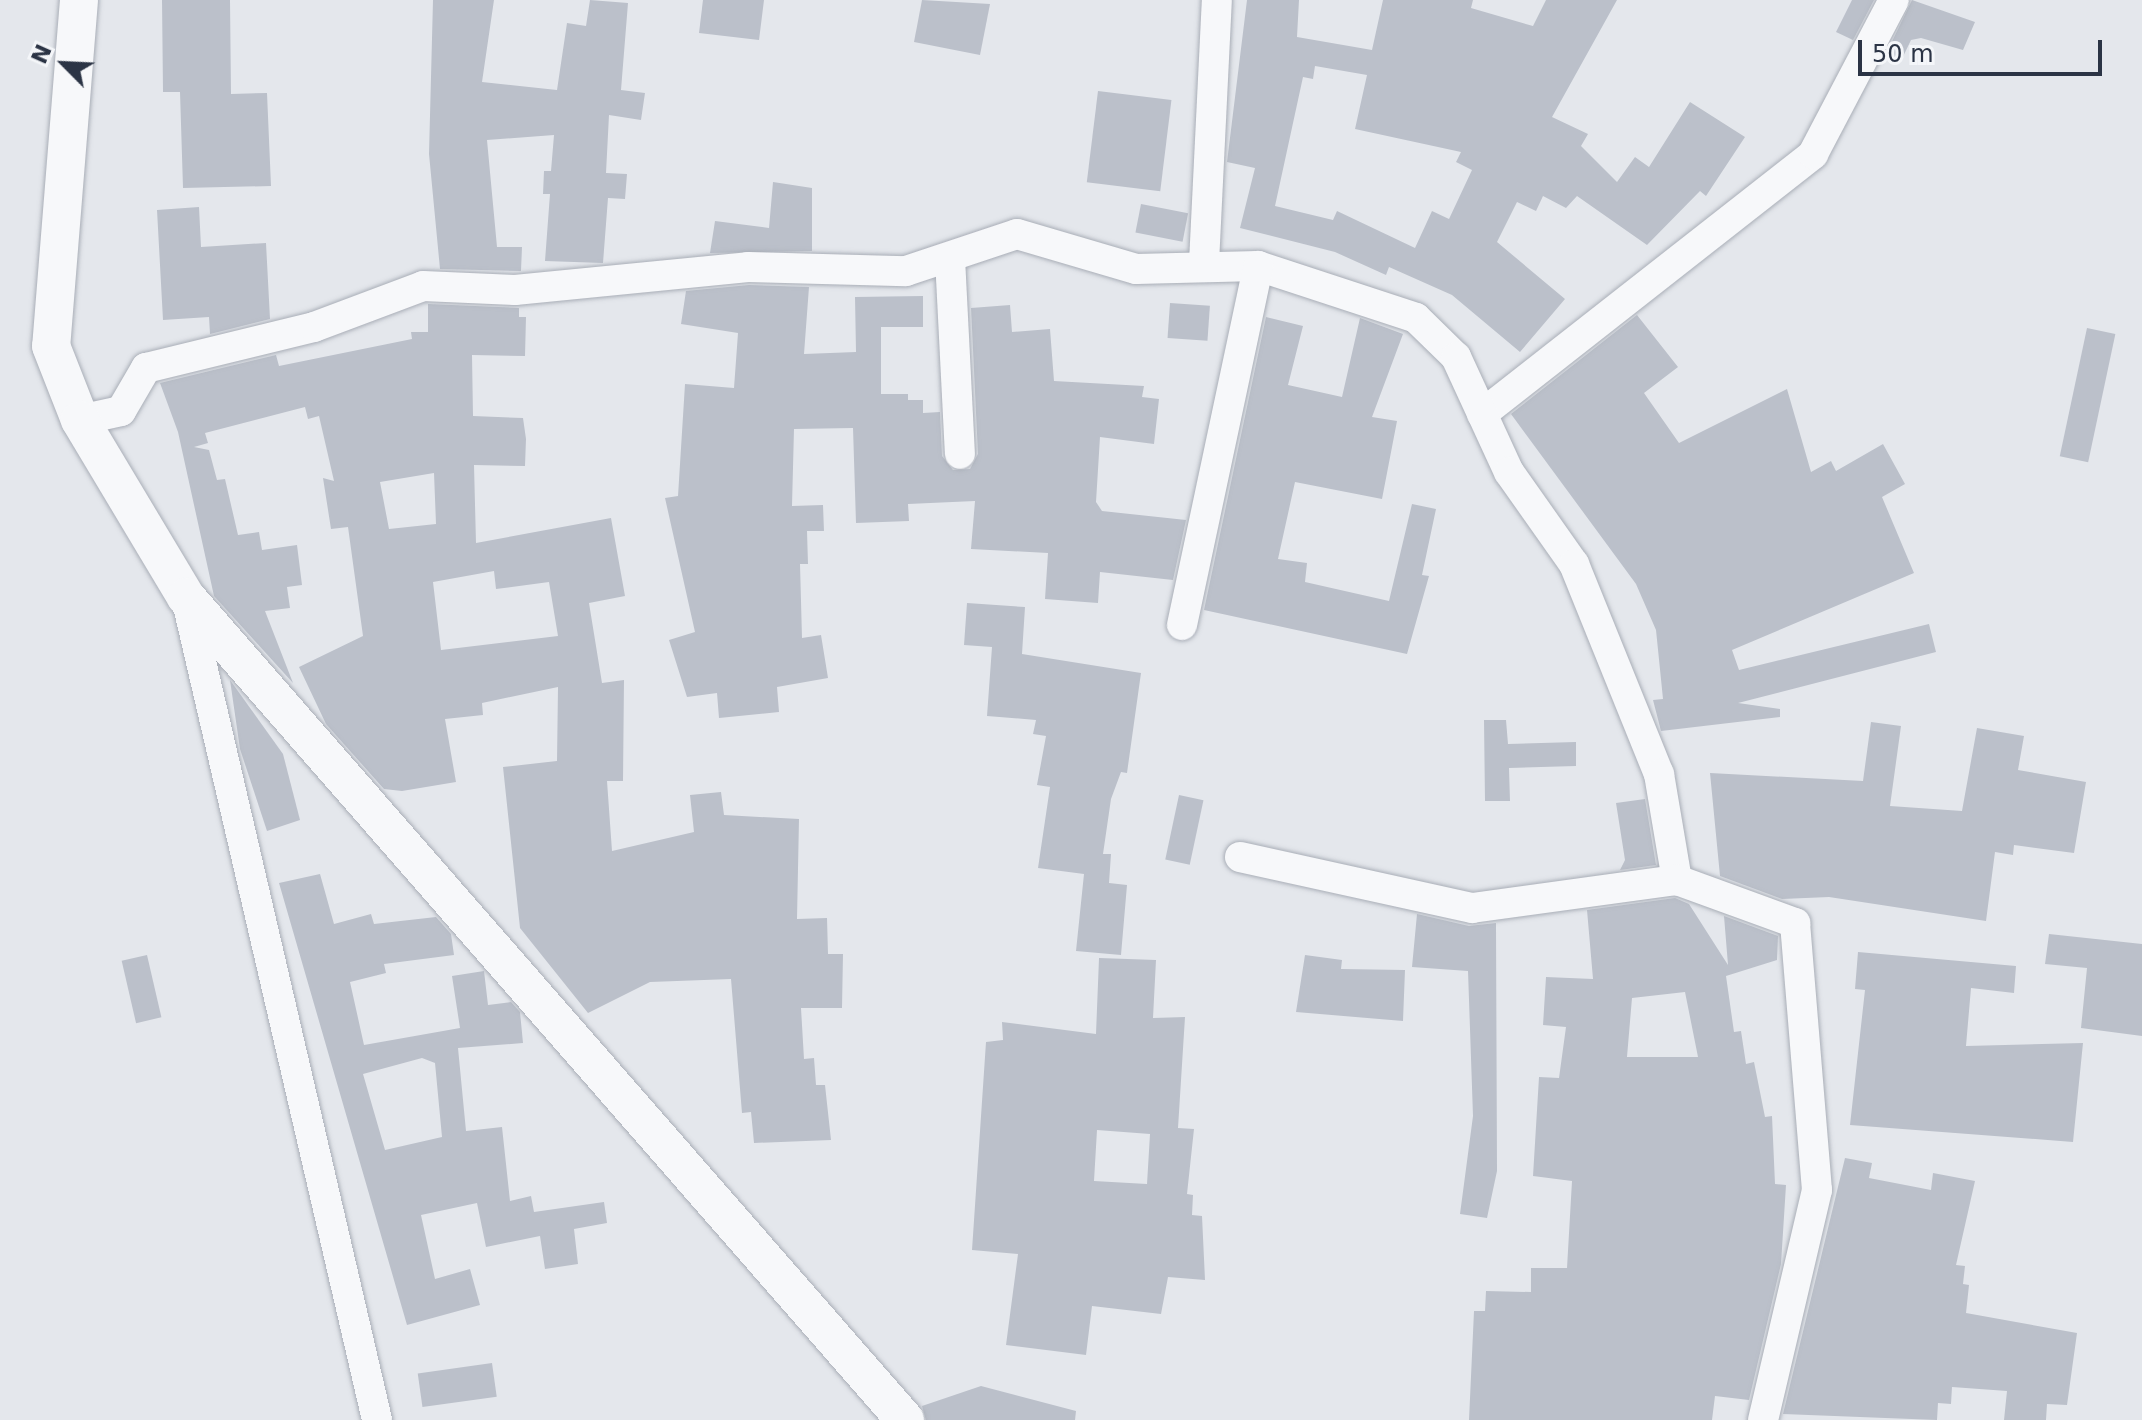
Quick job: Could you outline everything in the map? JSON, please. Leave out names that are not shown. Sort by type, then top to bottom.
[{"type":"street","points":[[79,0],[51,346],[80,420],[186,597],[905,1420]]},
{"type":"street","points":[[1204,263],[1217,0]]},
{"type":"street","points":[[1482,414],[1813,154],[1894,0]]},
{"type":"street","points":[[80,420],[121,411],[146,368],[314,327],[423,286],[515,290],[748,267],[906,271],[1017,234],[1136,269],[1204,263],[1258,266],[1416,318],[1456,357],[1509,472],[1574,564],[1659,774],[1677,880]]},
{"type":"street","points":[[950,258],[960,454]]},
{"type":"street","points":[[1182,625],[1258,266]]},
{"type":"street","points":[[186,597],[377,1420]]},
{"type":"street","points":[[1240,857],[1472,908],[1677,880],[1795,923],[1817,1190],[1763,1420]]},
{"type":"building","points":[[162,0],[230,0],[231,94],[267,93],[271,186],[183,188],[180,92],[163,92]]},
{"type":"building","points":[[433,0],[494,0],[482,82],[557,90],[567,23],[586,26],[590,0],[628,3],[621,90],[645,93],[641,120],[609,115],[606,173],[627,174],[625,199],[608,198],[603,263],[545,261],[550,194],[543,194],[544,171],[551,171],[554,135],[487,140],[497,247],[522,247],[521,271],[440,269],[429,154]]},
{"type":"building","points":[[703,0],[764,0],[759,40],[699,33]]},
{"type":"building","points":[[922,0],[990,4],[980,55],[914,42]]},
{"type":"building","points":[[1247,0],[1299,0],[1297,37],[1372,50],[1383,0],[1473,0],[1471,8],[1533,26],[1546,0],[1617,0],[1552,117],[1588,134],[1581,146],[1617,182],[1635,157],[1649,167],[1690,102],[1745,137],[1706,196],[1700,191],[1647,245],[1577,196],[1566,208],[1543,196],[1536,211],[1517,202],[1497,242],[1565,299],[1520,352],[1452,295],[1389,267],[1386,275],[1335,252],[1240,228],[1255,168],[1227,162]],"holes":[[[1315,66],[1367,75],[1355,129],[1461,152],[1456,162],[1472,170],[1449,219],[1432,211],[1415,248],[1337,211],[1333,220],[1275,206],[1303,77],[1313,79]]]},
{"type":"building","points":[[1852,0],[1874,0],[1853,40],[1836,32]]},
{"type":"building","points":[[1912,0],[1975,22],[1963,50],[1921,38],[1911,40],[1900,63],[1885,56]]},
{"type":"building","points":[[1098,91],[1171,100],[1160,191],[1087,182]]},
{"type":"building","points":[[773,182],[812,188],[812,251],[710,253],[715,221],[769,228]]},
{"type":"building","points":[[1141,204],[1188,213],[1183,242],[1135,232]]},
{"type":"building","points":[[199,207],[201,247],[266,243],[270,319],[210,334],[209,317],[163,320],[157,210]]},
{"type":"building","points":[[749,285],[809,287],[804,354],[856,352],[855,297],[923,296],[923,327],[881,327],[881,394],[908,394],[908,400],[923,400],[923,413],[940,412],[942,456],[953,470],[970,469],[978,454],[971,308],[1010,305],[1012,332],[1050,329],[1054,381],[1144,386],[1142,397],[1159,399],[1154,444],[1100,437],[1096,502],[1102,511],[1186,520],[1173,580],[1100,572],[1098,603],[1045,599],[1048,553],[971,549],[975,501],[908,504],[909,521],[856,523],[853,428],[794,429],[792,506],[823,505],[824,531],[807,531],[808,564],[800,564],[802,638],[821,635],[828,678],[777,687],[779,712],[719,718],[717,693],[687,697],[669,640],[695,632],[665,498],[678,496],[685,384],[734,388],[738,333],[681,324],[686,291]]},
{"type":"building","points":[[1170,303],[1210,306],[1207,341],[1168,338]]},
{"type":"building","points":[[428,304],[519,308],[519,317],[526,317],[525,356],[472,355],[473,416],[523,418],[526,439],[525,466],[474,465],[476,543],[611,518],[625,596],[589,603],[602,683],[624,680],[623,781],[607,781],[612,851],[694,832],[690,795],[721,792],[724,815],[799,819],[797,919],[827,918],[828,954],[843,954],[842,1008],[801,1008],[804,1059],[814,1058],[816,1085],[825,1085],[831,1140],[754,1143],[751,1112],[742,1113],[731,979],[650,982],[588,1013],[520,928],[503,767],[557,761],[558,687],[482,703],[483,715],[445,719],[456,782],[402,791],[384,789],[326,724],[299,667],[363,636],[348,527],[331,529],[323,478],[334,481],[319,416],[308,419],[305,407],[205,433],[208,443],[194,447],[209,450],[217,480],[225,479],[238,535],[259,532],[262,550],[297,545],[302,585],[287,587],[290,608],[265,611],[293,683],[214,596],[178,432],[160,383],[276,355],[279,366],[412,339],[411,332],[428,332]],"holes":[[[434,473],[436,524],[389,529],[380,482]],[[494,571],[496,589],[549,582],[558,636],[441,650],[433,582]]]},
{"type":"building","points":[[1637,315],[1678,367],[1644,393],[1679,443],[1787,389],[1811,472],[1831,461],[1836,471],[1883,444],[1905,484],[1882,497],[1914,573],[1732,650],[1739,670],[1929,624],[1936,652],[1738,703],[1780,709],[1780,717],[1661,731],[1653,700],[1663,699],[1656,630],[1636,584],[1511,414]]},
{"type":"building","points":[[1266,317],[1303,326],[1288,385],[1342,397],[1360,318],[1403,334],[1372,417],[1397,421],[1382,499],[1295,482],[1278,559],[1307,563],[1305,582],[1389,601],[1412,504],[1436,509],[1422,575],[1429,576],[1407,654],[1204,610]]},
{"type":"building","points":[[2087,328],[2115,334],[2088,462],[2060,456]]},
{"type":"building","points":[[967,603],[1025,607],[1022,654],[1141,673],[1127,773],[1121,772],[1111,799],[1103,854],[1111,854],[1109,883],[1127,885],[1121,955],[1076,951],[1084,874],[1038,868],[1050,787],[1037,785],[1046,736],[1033,734],[1036,720],[987,716],[992,647],[964,645]]},
{"type":"building","points":[[230,680],[283,754],[300,820],[267,831],[240,749]]},
{"type":"building","points":[[1484,720],[1506,720],[1508,744],[1576,742],[1576,766],[1509,768],[1510,801],[1485,801]]},
{"type":"building","points":[[1871,722],[1901,726],[1890,806],[1962,811],[1977,728],[2024,736],[2018,770],[2086,782],[2074,853],[2014,845],[2013,855],[1995,852],[1986,921],[1829,897],[1782,899],[1720,876],[1710,773],[1863,781]]},
{"type":"building","points":[[1179,795],[1203,800],[1190,865],[1165,860]]},
{"type":"building","points":[[1645,799],[1656,865],[1620,870],[1625,860],[1616,803]]},
{"type":"building","points":[[320,874],[334,924],[371,914],[374,924],[436,917],[451,934],[454,955],[384,964],[386,973],[350,982],[364,1045],[460,1028],[452,976],[484,971],[488,1005],[511,1002],[520,1012],[523,1043],[458,1048],[466,1131],[502,1127],[510,1201],[531,1196],[534,1212],[604,1202],[607,1223],[574,1229],[578,1264],[545,1269],[540,1236],[486,1247],[477,1203],[421,1215],[435,1279],[470,1269],[480,1305],[407,1325],[279,883]],"holes":[[[422,1058],[435,1063],[442,1137],[385,1150],[363,1074]]]},
{"type":"building","points":[[1675,898],[1689,904],[1728,965],[1724,916],[1778,936],[1777,960],[1726,976],[1734,1032],[1741,1031],[1746,1064],[1754,1062],[1765,1117],[1772,1116],[1775,1184],[1786,1185],[1781,1264],[1749,1400],[1715,1396],[1712,1420],[1469,1420],[1474,1311],[1485,1311],[1486,1291],[1531,1292],[1531,1268],[1567,1268],[1572,1181],[1533,1176],[1539,1077],[1559,1078],[1566,1027],[1543,1025],[1546,977],[1593,979],[1587,910]],"holes":[[[1685,992],[1698,1057],[1627,1057],[1632,998]]]},
{"type":"building","points":[[1417,914],[1469,926],[1496,923],[1497,1171],[1487,1218],[1460,1214],[1473,1116],[1468,971],[1412,967]]},
{"type":"building","points":[[2049,934],[2142,944],[2142,1036],[2081,1028],[2087,968],[2045,964]]},
{"type":"building","points":[[1858,952],[2016,966],[2014,993],[1971,988],[1966,1046],[2083,1043],[2073,1142],[1850,1125],[1865,990],[1855,989]]},
{"type":"building","points":[[147,955],[161,1017],[136,1023],[122,961]]},
{"type":"building","points":[[1305,955],[1342,960],[1341,969],[1405,970],[1403,1021],[1296,1012]]},
{"type":"building","points":[[1099,958],[1156,960],[1153,1018],[1185,1017],[1178,1128],[1194,1129],[1187,1194],[1193,1195],[1192,1215],[1202,1216],[1205,1280],[1168,1277],[1161,1314],[1092,1306],[1086,1355],[1006,1345],[1018,1254],[972,1250],[986,1042],[1003,1040],[1002,1022],[1096,1034]],"holes":[[[1097,1130],[1150,1134],[1147,1184],[1094,1181]]]},
{"type":"building","points":[[1845,1158],[1872,1163],[1869,1178],[1931,1190],[1933,1173],[1975,1181],[1956,1265],[1965,1266],[1963,1284],[1969,1285],[1966,1313],[2077,1333],[2067,1405],[2047,1404],[2046,1420],[2004,1420],[2007,1391],[1952,1387],[1951,1404],[1938,1403],[1937,1420],[1783,1414]]},
{"type":"building","points":[[492,1363],[497,1397],[422,1407],[418,1373]]},
{"type":"building","points":[[981,1386],[1076,1411],[1075,1420],[926,1420],[922,1406]]}]
